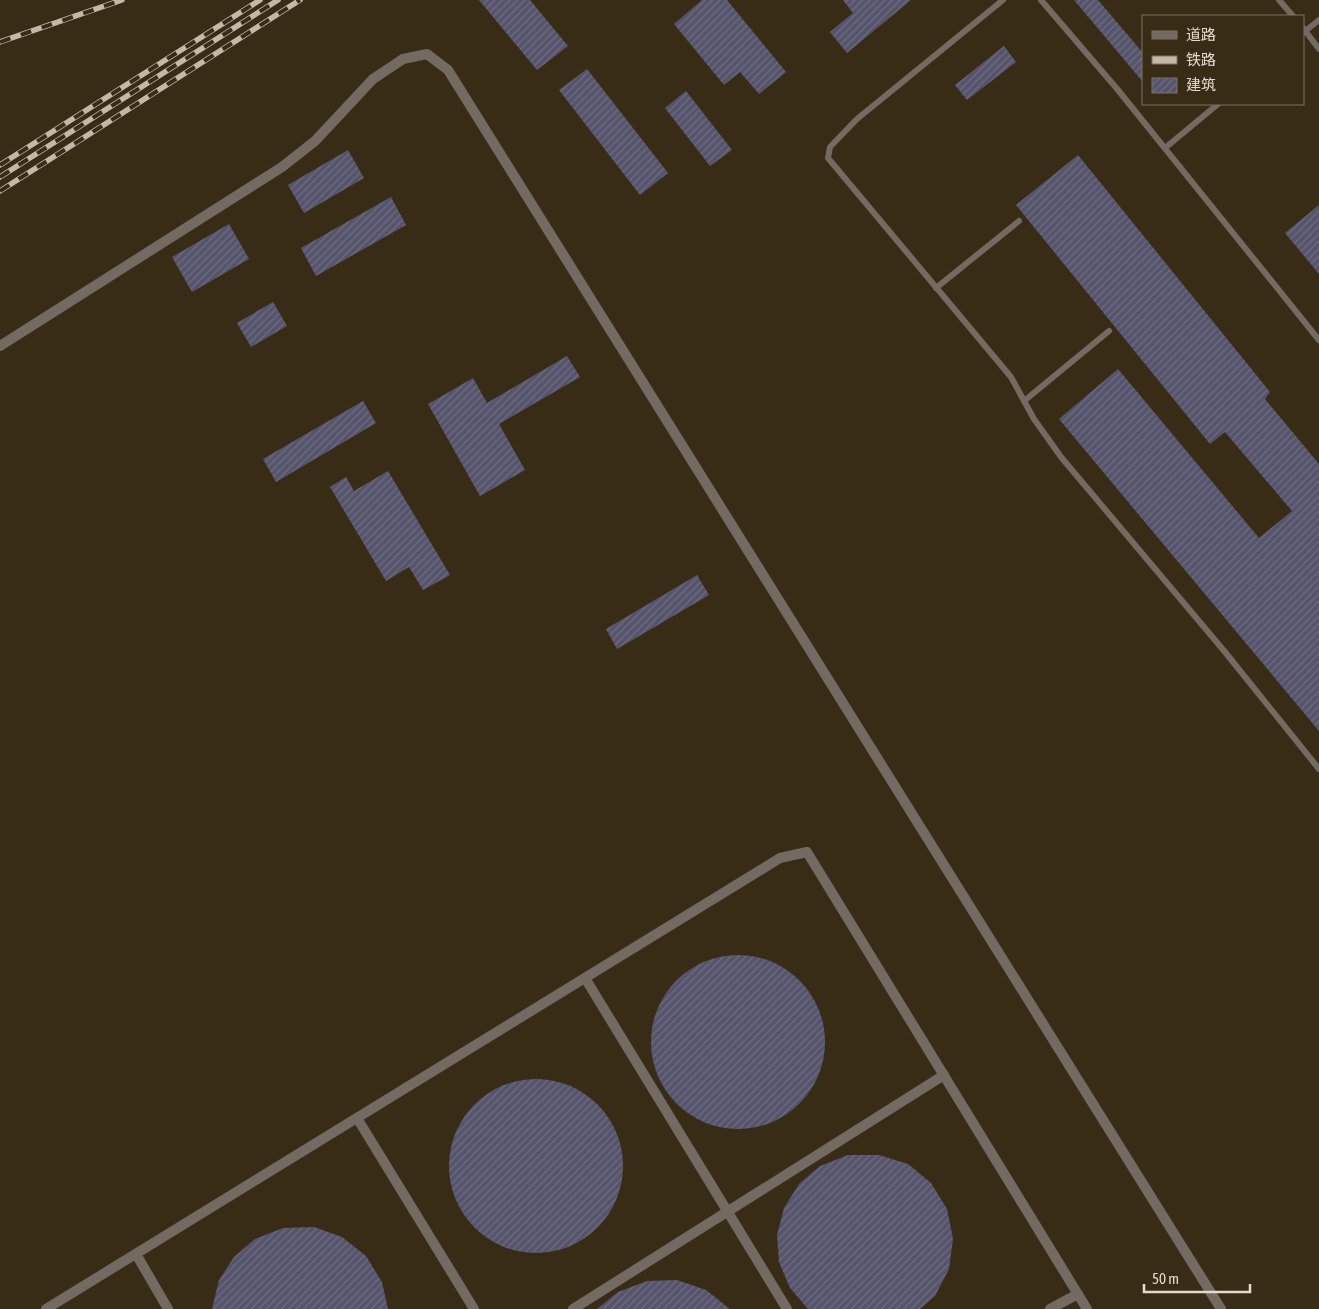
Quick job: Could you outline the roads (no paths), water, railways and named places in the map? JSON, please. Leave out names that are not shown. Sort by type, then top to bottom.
[{"type":"street","points":[[0,346],[282,167],[315,141],[373,79],[403,59],[427,54],[448,70],[1221,1309]]},
{"type":"street","points":[[46,1309],[780,858],[806,852],[1087,1309]]},
{"type":"street","points":[[585,978],[787,1309]]},
{"type":"street","points":[[573,1309],[944,1075]]},
{"type":"street","points":[[357,1118],[474,1309]]},
{"type":"street","points":[[136,1254],[168,1309]]},
{"type":"street","points":[[1050,1309],[1078,1294]]},
{"type":"lane","points":[[1004,0],[857,120],[830,147],[828,158],[1012,377],[1034,419],[1061,457],[1225,652],[1319,770]]},
{"type":"lane","points":[[1041,0],[1165,148],[1319,340]]},
{"type":"lane","points":[[1279,0],[1292,15]]},
{"type":"lane","points":[[1319,20],[1304,31],[1319,49]]},
{"type":"lane","points":[[1165,148],[1217,105]]},
{"type":"lane","points":[[936,288],[1019,221]]},
{"type":"lane","points":[[1024,401],[1109,331]]},
{"type":"railway","points":[[0,42],[122,0]]},
{"type":"railway","points":[[0,165],[260,0]]},
{"type":"railway","points":[[0,177],[278,0]]},
{"type":"railway","points":[[0,191],[300,0]]}]
